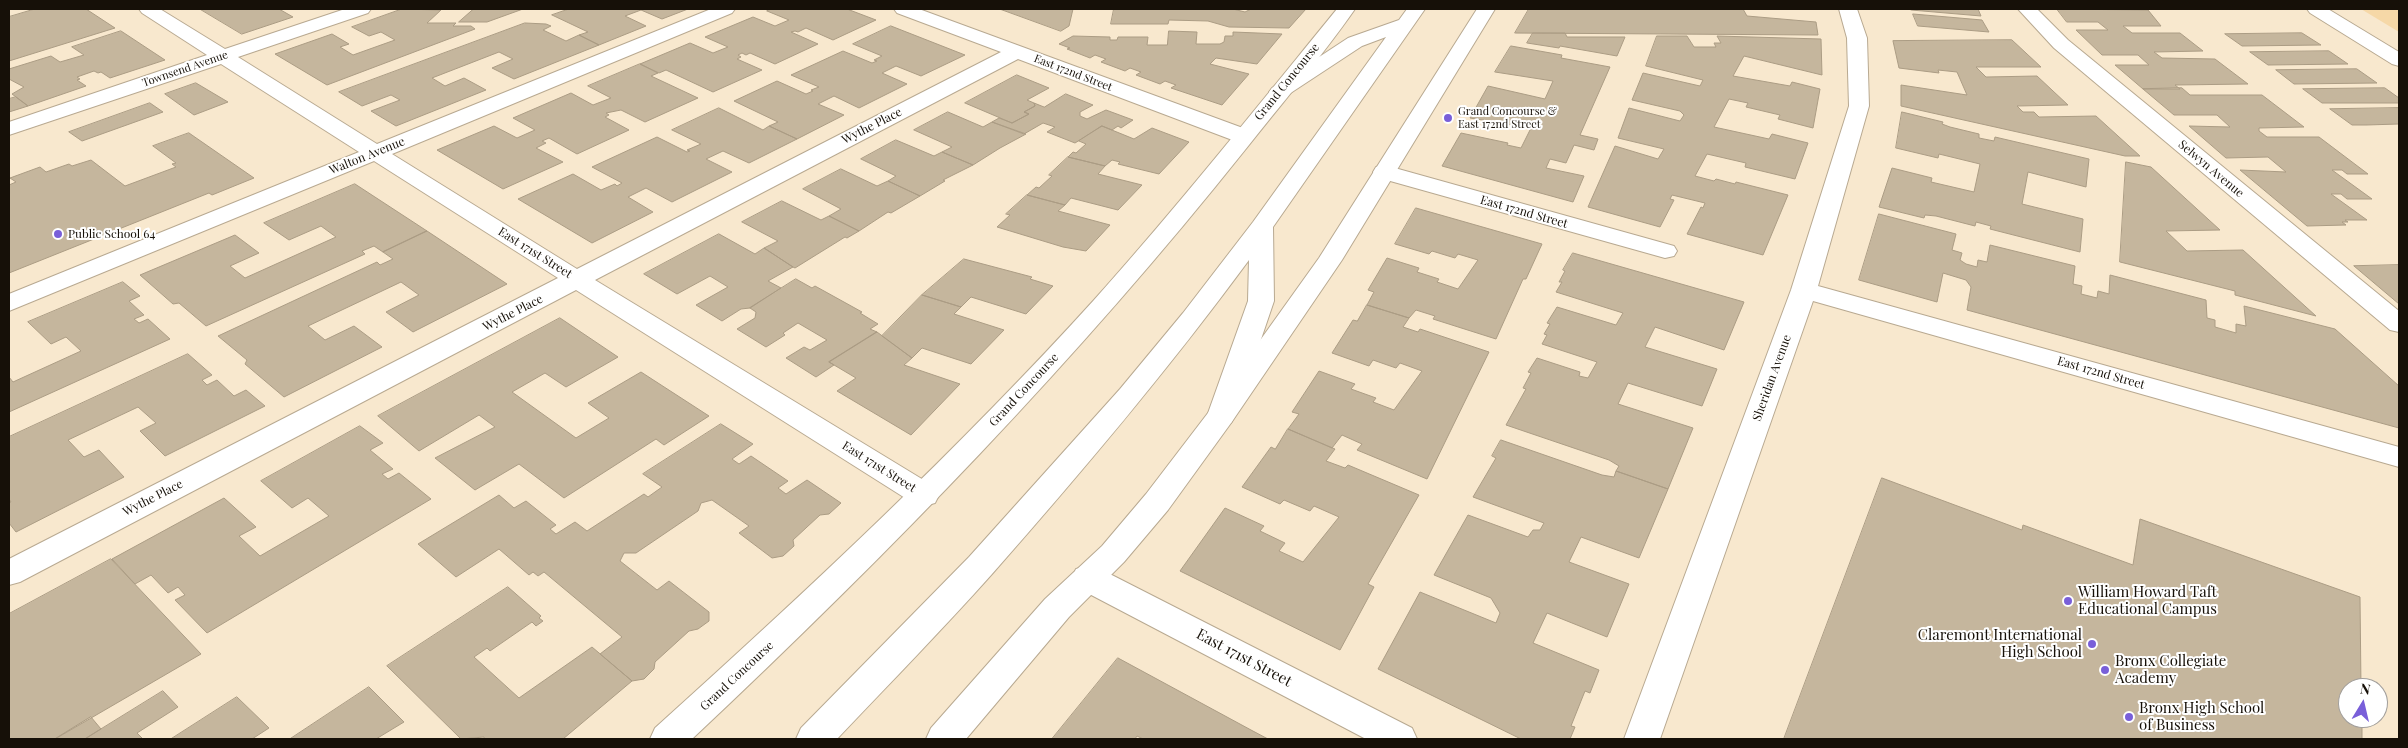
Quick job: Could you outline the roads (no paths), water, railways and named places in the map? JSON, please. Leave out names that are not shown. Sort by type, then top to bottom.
[{"type":"street","name":"East 171st Street","points":[[148,9],[577,280],[924,495]]},
{"type":"street","name":"Townsend Avenue","points":[[9,129],[362,9]]},
{"type":"street","name":"Walton Avenue","points":[[9,303],[726,9]]},
{"type":"street","name":"East 172nd Street","points":[[903,9],[1243,136]]},
{"type":"street","name":"Grand Concourse","points":[[668,739],[777,640],[924,495],[1103,305],[1346,9]]},
{"type":"street","points":[[944,739],[1057,608],[1113,554],[1157,502],[1221,416],[1306,296],[1486,9]]},
{"type":"street","name":"Sheridan Avenue","points":[[1642,739],[1804,290],[1859,106],[1857,38],[1848,9]]},
{"type":"street","name":"Selwyn Avenue","points":[[2028,9],[2061,44],[2399,324]]},
{"type":"street","points":[[2316,9],[2399,60]]},
{"type":"street","points":[[1279,92],[1355,42],[1411,16]]},
{"type":"street","points":[[814,739],[980,566],[1082,451],[1180,334],[1261,227],[1411,16]]},
{"type":"street","name":"Wythe Place","points":[[9,572],[1016,52]]},
{"type":"street","name":"East 172nd Street","points":[[1384,172],[1665,252]]},
{"type":"street","points":[[1221,416],[1261,301],[1261,227]]},
{"type":"street","name":"East 172nd Street","points":[[1804,290],[2399,457]]},
{"type":"street","name":"East 171st Street","points":[[1088,578],[1399,739]]},
{"type":"place","name":"Grand Concourse & East 172nd Street","points":[[1448,118]]},
{"type":"place","name":"Public School 64","points":[[58,234]]},
{"type":"place","name":"William Howard Taft Educational Campus","points":[[2068,601]]},
{"type":"place","name":"Claremont International High School","points":[[2092,644]]},
{"type":"place","name":"Bronx Collegiate Academy","points":[[2105,670]]},
{"type":"place","name":"Bronx High School of Business","points":[[2129,717]]}]
